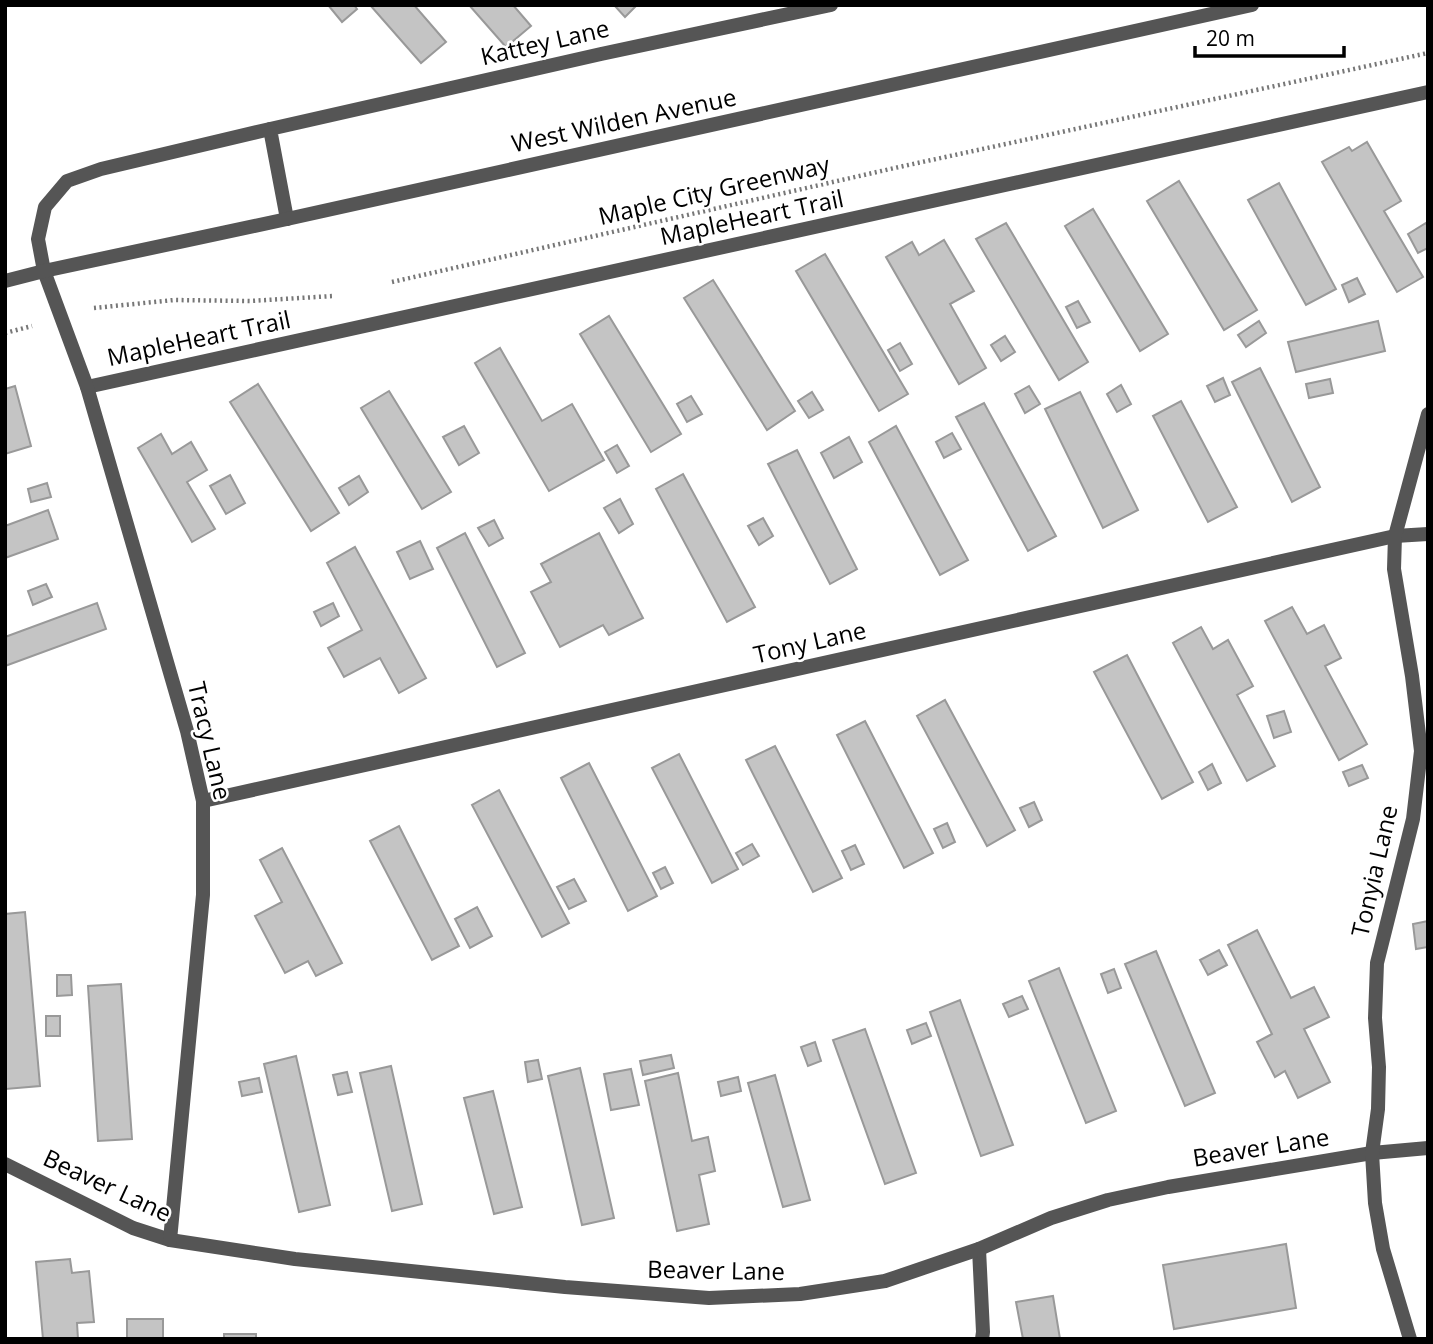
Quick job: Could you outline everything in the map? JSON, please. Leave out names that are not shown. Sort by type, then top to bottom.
[{"type":"street","name":"Kattey Lane","points":[[44,271],[38,239],[45,207],[67,181],[101,169],[601,54],[831,5]]},
{"type":"street","name":"West Wilden Avenue","points":[[5,281],[1252,5]]},
{"type":"street","name":"MapleHeart Trail","points":[[87,387],[1428,92]]},
{"type":"street","points":[[270,129],[287,219]]},
{"type":"street","name":"Tracy Lane","points":[[44,271],[87,387],[187,731],[203,801],[203,895],[170,1240]]},
{"type":"street","name":"Tonyia Lane","points":[[1409,1339],[1382,1249],[1375,1203],[1372,1153],[1378,1109],[1375,1018],[1377,963],[1413,819],[1421,751],[1412,676],[1394,569],[1395,536],[1428,414]]},
{"type":"street","name":"Tony Lane","points":[[203,801],[1395,536],[1428,534]]},
{"type":"street","name":"Beaver Lane","points":[[5,1164],[133,1228],[170,1240],[295,1259],[565,1287],[709,1298],[800,1294],[885,1281],[979,1249],[1051,1218],[1108,1200],[1168,1187],[1372,1153],[1428,1148]]},
{"type":"street","points":[[979,1249],[982,1339]]},
{"type":"path","name":"Maple City Greenway","points":[[385,284],[886,170],[1428,53]]},
{"type":"path","points":[[5,332],[101,306],[174,300],[250,301],[344,293]]},
{"type":"building","points":[[328,5],[354,5],[357,9],[342,22]]},
{"type":"building","points":[[370,5],[414,5],[446,42],[421,63]]},
{"type":"building","points":[[469,5],[513,5],[531,26],[506,47]]},
{"type":"building","points":[[614,5],[637,5],[625,17]]},
{"type":"building","points":[[1367,142],[1401,201],[1384,211],[1423,277],[1397,292],[1322,162],[1349,147],[1352,151]]},
{"type":"building","points":[[1179,181],[1257,310],[1224,330],[1147,201]]},
{"type":"building","points":[[1279,183],[1336,289],[1306,305],[1248,200]]},
{"type":"building","points":[[1093,209],[1168,334],[1140,351],[1065,226]]},
{"type":"building","points":[[1006,223],[1088,362],[1059,380],[976,239]]},
{"type":"building","points":[[1426,223],[1428,248],[1418,253],[1408,234]]},
{"type":"building","points":[[944,240],[974,291],[950,304],[986,368],[959,384],[886,257],[912,242],[919,255]]},
{"type":"building","points":[[825,254],[908,394],[879,411],[796,271]]},
{"type":"building","points":[[1357,278],[1365,294],[1349,302],[1342,285]]},
{"type":"building","points":[[713,280],[795,411],[767,430],[684,298]]},
{"type":"building","points":[[1078,301],[1090,322],[1077,328],[1066,307]]},
{"type":"building","points":[[609,316],[681,434],[651,452],[580,334]]},
{"type":"building","points":[[1259,321],[1266,333],[1246,347],[1238,335]]},
{"type":"building","points":[[1378,321],[1385,351],[1296,372],[1288,342]]},
{"type":"building","points":[[1005,336],[1015,352],[1001,361],[991,345]]},
{"type":"building","points":[[900,343],[912,364],[900,371],[888,350]]},
{"type":"building","points":[[500,348],[542,421],[572,404],[604,460],[549,491],[475,363]]},
{"type":"building","points":[[1260,368],[1320,487],[1292,502],[1232,382]]},
{"type":"building","points":[[1223,378],[1230,395],[1215,402],[1207,386]]},
{"type":"building","points":[[1330,379],[1333,393],[1309,398],[1306,384]]},
{"type":"building","points":[[258,384],[339,513],[311,531],[230,402]]},
{"type":"building","points":[[1121,385],[1131,404],[1117,412],[1107,394]]},
{"type":"building","points":[[15,386],[31,446],[5,454],[5,389]]},
{"type":"building","points":[[1029,386],[1040,404],[1025,413],[1015,394]]},
{"type":"building","points":[[389,391],[451,492],[422,509],[361,408]]},
{"type":"building","points":[[812,392],[823,410],[809,418],[798,401]]},
{"type":"building","points":[[1080,392],[1138,510],[1103,528],[1045,409]]},
{"type":"building","points":[[691,396],[702,414],[687,422],[677,404]]},
{"type":"building","points":[[1181,401],[1237,507],[1208,522],[1153,416]]},
{"type":"building","points":[[984,403],[1056,536],[1028,551],[956,417]]},
{"type":"building","points":[[464,426],[479,453],[459,465],[443,437]]},
{"type":"building","points":[[896,426],[968,560],[940,575],[869,442]]},
{"type":"building","points":[[952,433],[961,449],[944,458],[936,442]]},
{"type":"building","points":[[161,434],[172,454],[191,442],[207,470],[187,482],[215,529],[192,542],[138,448]]},
{"type":"building","points":[[849,437],[862,462],[834,478],[821,453]]},
{"type":"building","points":[[617,445],[629,466],[617,473],[605,452]]},
{"type":"building","points":[[797,450],[857,569],[830,584],[768,464]]},
{"type":"building","points":[[683,474],[755,607],[727,622],[656,489]]},
{"type":"building","points":[[230,475],[245,503],[226,514],[210,486]]},
{"type":"building","points":[[359,476],[368,492],[349,505],[339,488]]},
{"type":"building","points":[[47,483],[51,497],[31,502],[28,489]]},
{"type":"building","points":[[620,499],[633,524],[619,533],[604,508]]},
{"type":"building","points":[[48,510],[58,539],[5,558],[5,526]]},
{"type":"building","points":[[763,518],[773,536],[759,545],[748,526]]},
{"type":"building","points":[[494,520],[503,538],[489,546],[478,528]]},
{"type":"building","points":[[465,533],[525,653],[497,667],[437,548]]},
{"type":"building","points":[[599,533],[643,618],[609,635],[603,625],[560,647],[531,592],[551,582],[541,564]]},
{"type":"building","points":[[420,541],[433,569],[410,579],[397,552]]},
{"type":"building","points":[[355,547],[426,678],[399,693],[380,658],[344,677],[328,648],[362,630],[327,563]]},
{"type":"building","points":[[46,584],[52,597],[33,605],[28,591]]},
{"type":"building","points":[[97,603],[106,629],[5,666],[5,637]]},
{"type":"building","points":[[333,603],[339,616],[321,626],[314,612]]},
{"type":"building","points":[[1292,607],[1307,634],[1324,625],[1341,658],[1325,666],[1367,744],[1339,760],[1265,621]]},
{"type":"building","points":[[1201,627],[1213,649],[1228,640],[1253,686],[1237,695],[1275,766],[1247,781],[1173,643]]},
{"type":"building","points":[[1127,655],[1193,782],[1162,799],[1094,672]]},
{"type":"building","points":[[945,700],[1015,830],[987,846],[917,716]]},
{"type":"building","points":[[1284,711],[1291,732],[1274,738],[1267,716]]},
{"type":"building","points":[[865,721],[933,853],[904,868],[837,735]]},
{"type":"building","points":[[775,746],[842,878],[813,892],[746,760]]},
{"type":"building","points":[[679,754],[738,869],[712,883],[652,768]]},
{"type":"building","points":[[589,763],[657,896],[628,911],[561,778]]},
{"type":"building","points":[[1212,764],[1221,783],[1208,790],[1199,772]]},
{"type":"building","points":[[1362,765],[1368,778],[1349,786],[1343,772]]},
{"type":"building","points":[[499,790],[569,923],[542,937],[472,805]]},
{"type":"building","points":[[1034,802],[1042,820],[1029,827],[1020,808]]},
{"type":"building","points":[[947,823],[955,842],[943,848],[934,829]]},
{"type":"building","points":[[399,826],[459,946],[432,960],[370,841]]},
{"type":"building","points":[[752,844],[759,856],[743,865],[736,853]]},
{"type":"building","points":[[855,845],[864,864],[851,870],[842,851]]},
{"type":"building","points":[[282,848],[342,963],[316,976],[308,961],[285,973],[255,916],[282,902],[260,860]]},
{"type":"building","points":[[665,867],[673,883],[661,889],[653,873]]},
{"type":"building","points":[[574,879],[586,901],[569,909],[557,887]]},
{"type":"building","points":[[477,907],[492,936],[470,948],[455,919]]},
{"type":"building","points":[[25,912],[40,1086],[6,1089],[5,914]]},
{"type":"building","points":[[1428,921],[1428,947],[1416,949],[1413,924]]},
{"type":"building","points":[[1257,930],[1291,998],[1314,987],[1329,1017],[1304,1029],[1330,1082],[1298,1098],[1285,1071],[1275,1077],[1257,1042],[1272,1034],[1228,945]]},
{"type":"building","points":[[1219,950],[1227,965],[1208,975],[1200,960]]},
{"type":"building","points":[[1156,951],[1215,1093],[1185,1106],[1125,964]]},
{"type":"building","points":[[1059,968],[1116,1111],[1086,1123],[1029,981]]},
{"type":"building","points":[[1114,969],[1121,988],[1108,993],[1101,974]]},
{"type":"building","points":[[57,975],[71,975],[72,995],[57,996]]},
{"type":"building","points":[[121,984],[132,1139],[98,1141],[88,986]]},
{"type":"building","points":[[1022,996],[1028,1009],[1009,1017],[1003,1004]]},
{"type":"building","points":[[960,1000],[1013,1145],[981,1156],[930,1012]]},
{"type":"building","points":[[46,1016],[60,1016],[60,1036],[46,1036]]},
{"type":"building","points":[[926,1023],[931,1036],[912,1044],[907,1030]]},
{"type":"building","points":[[865,1029],[916,1173],[885,1184],[833,1040]]},
{"type":"building","points":[[815,1042],[821,1061],[808,1066],[801,1047]]},
{"type":"building","points":[[671,1055],[674,1068],[643,1075],[640,1061]]},
{"type":"building","points":[[296,1056],[330,1205],[299,1212],[264,1064]]},
{"type":"building","points":[[538,1060],[542,1079],[528,1082],[525,1062]]},
{"type":"building","points":[[391,1066],[422,1204],[392,1211],[360,1073]]},
{"type":"building","points":[[580,1068],[614,1218],[582,1225],[548,1076]]},
{"type":"building","points":[[631,1069],[639,1105],[611,1110],[604,1074]]},
{"type":"building","points":[[347,1072],[352,1092],[338,1095],[333,1075]]},
{"type":"building","points":[[678,1073],[692,1141],[708,1137],[715,1171],[699,1175],[709,1224],[677,1231],[645,1081]]},
{"type":"building","points":[[775,1075],[810,1200],[783,1207],[748,1083]]},
{"type":"building","points":[[738,1077],[741,1091],[721,1096],[718,1082]]},
{"type":"building","points":[[259,1078],[262,1092],[242,1096],[239,1082]]},
{"type":"building","points":[[493,1091],[522,1207],[494,1214],[464,1098]]},
{"type":"building","points":[[1286,1244],[1296,1308],[1174,1329],[1163,1265]]},
{"type":"building","points":[[70,1259],[72,1273],[89,1271],[94,1322],[77,1323],[78,1339],[43,1339],[36,1262]]},
{"type":"building","points":[[1053,1296],[1060,1339],[1023,1339],[1016,1302]]},
{"type":"building","points":[[127,1319],[163,1319],[163,1339],[127,1339]]},
{"type":"building","points":[[224,1334],[256,1334],[256,1339],[224,1339]]}]
